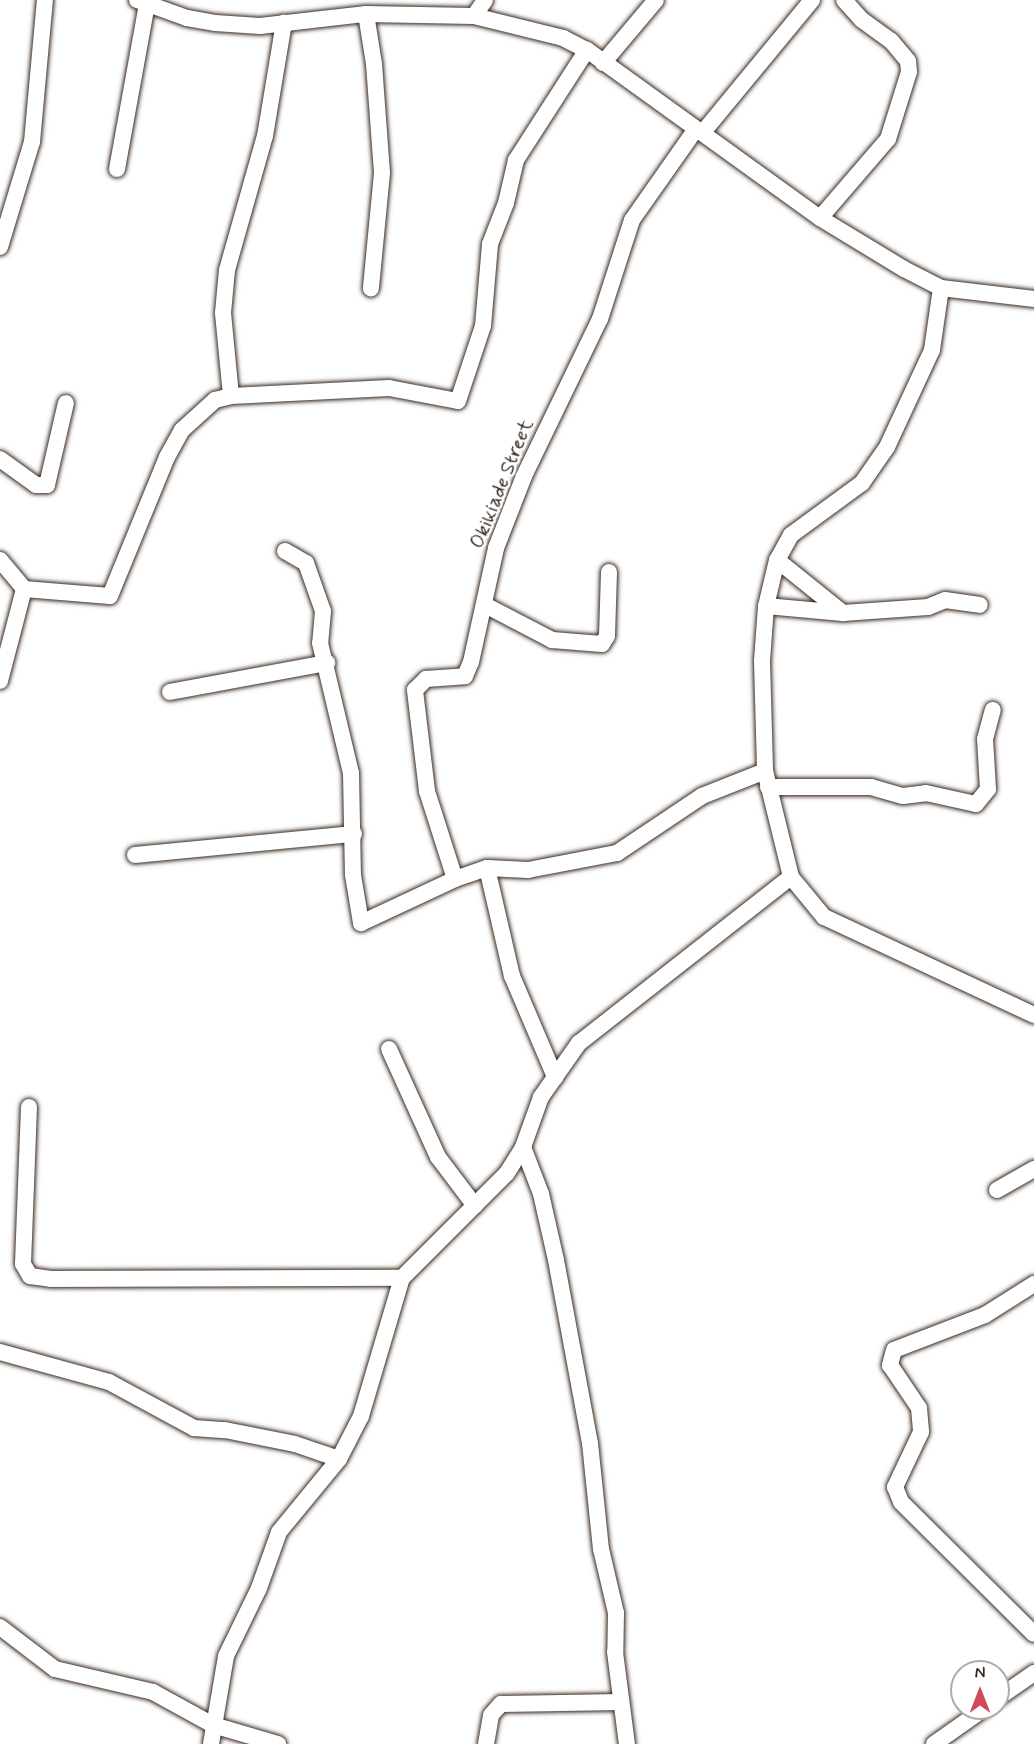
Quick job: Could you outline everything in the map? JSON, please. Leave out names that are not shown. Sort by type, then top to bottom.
[{"type":"street","points":[[0,247],[32,142],[45,0]]},
{"type":"street","points":[[474,16],[485,0]]},
{"type":"street","points":[[603,63],[656,0]]},
{"type":"street","name":"Okikiade Street","points":[[455,879],[427,791],[415,690],[426,679],[465,675],[496,548],[524,476],[600,319],[632,220],[700,130],[812,0]]},
{"type":"street","points":[[820,218],[888,139],[909,72],[908,61],[891,41],[861,19],[844,0]]},
{"type":"street","points":[[117,169],[119,141],[142,2],[187,18],[215,23],[260,26],[366,14],[397,7],[474,16],[529,27],[588,50],[820,218],[942,288],[1034,299]]},
{"type":"street","points":[[366,14],[374,64],[382,172],[371,288]]},
{"type":"street","points":[[231,396],[223,313],[227,270],[265,136],[284,23]]},
{"type":"street","points":[[0,560],[24,589],[110,596],[167,457],[182,430],[215,400],[231,396],[390,388],[458,401],[483,326],[490,244],[506,203],[516,160],[588,50]]},
{"type":"street","points":[[942,288],[932,350],[887,447],[862,483],[791,536],[777,560],[766,606],[762,661],[766,779],[791,877],[824,917],[1034,1015]]},
{"type":"street","points":[[0,459],[36,485],[47,485],[66,403]]},
{"type":"street","points":[[285,551],[298,557],[310,569],[323,611],[320,644],[327,663],[351,773],[354,834],[353,875],[361,923],[455,879],[487,868],[528,870],[617,853],[702,795],[766,779],[871,787],[903,796],[926,793],[976,804],[988,789],[986,739],[993,710]]},
{"type":"street","points":[[777,560],[843,613]]},
{"type":"street","points":[[484,604],[552,640],[602,644],[607,636],[609,572]]},
{"type":"street","points":[[0,681],[24,589]]},
{"type":"street","points":[[766,606],[843,613],[928,607],[945,600],[980,605]]},
{"type":"street","points":[[170,692],[327,663]]},
{"type":"street","points":[[135,855],[354,834]]},
{"type":"street","points":[[487,868],[512,976],[555,1077]]},
{"type":"street","points":[[211,1744],[226,1656],[259,1588],[279,1532],[339,1459],[361,1416],[402,1278],[507,1173],[523,1147],[541,1097],[579,1043],[626,1003],[671,973],[791,877]]},
{"type":"street","points":[[389,1049],[438,1157],[475,1206]]},
{"type":"street","points":[[29,1107],[23,1264],[30,1276],[51,1279],[402,1278]]},
{"type":"street","points":[[523,1147],[541,1194],[556,1260],[590,1443],[601,1549],[616,1613],[621,1702],[627,1744]]},
{"type":"street","points":[[997,1191],[1034,1169]]},
{"type":"street","points":[[1034,1284],[985,1315],[894,1350],[890,1365],[919,1408],[921,1432],[895,1487],[901,1502],[1034,1634]]},
{"type":"street","points":[[0,1352],[109,1382],[194,1428],[225,1430],[295,1444],[339,1459]]},
{"type":"street","points":[[0,1627],[55,1669],[153,1692],[213,1725],[278,1744]]},
{"type":"street","points":[[1010,1690],[1034,1673]]},
{"type":"street","points":[[486,1744],[491,1714],[501,1704],[621,1702]]},
{"type":"street","points":[[934,1744],[968,1720]]}]
